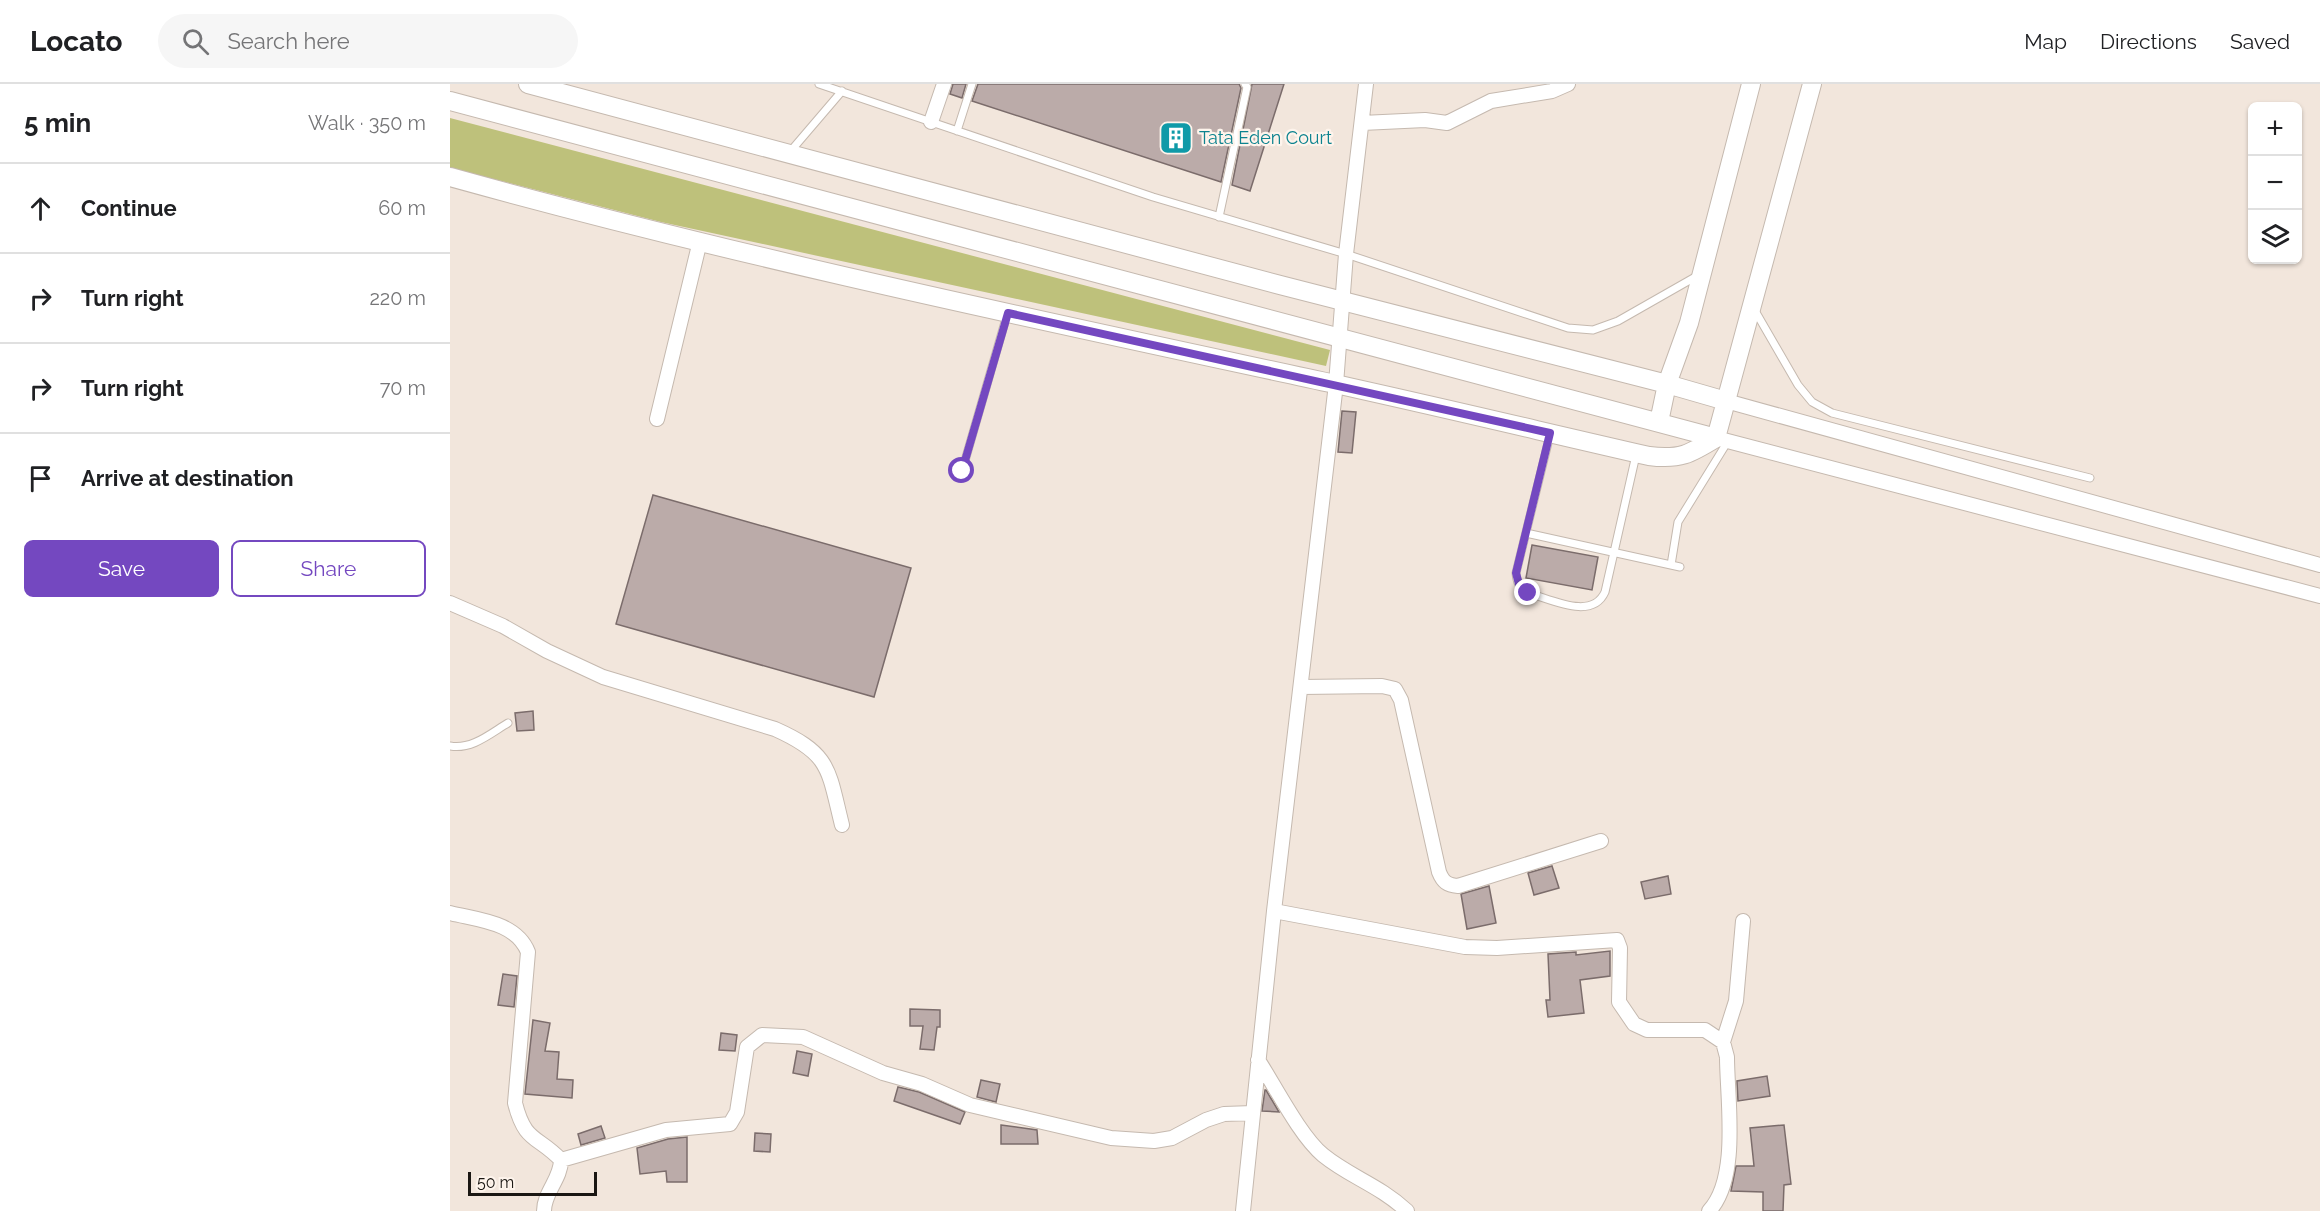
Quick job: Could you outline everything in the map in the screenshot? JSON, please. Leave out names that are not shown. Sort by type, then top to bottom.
[{"type":"street","points":[[528,84],[1667,384],[2320,565]]},
{"type":"street","points":[[931,122],[944,84]]},
{"type":"street","points":[[1243,1211],[1274,911],[1341,339],[1346,254],[1366,84]]},
{"type":"street","points":[[1362,123],[1425,120],[1447,123],[1491,101],[1552,91],[1568,84]]},
{"type":"street","points":[[1659,422],[1667,384],[1689,323],[1751,84]]},
{"type":"street","points":[[1722,439],[1726,401],[1812,84]]},
{"type":"street","points":[[450,101],[1341,339],[2320,596]]},
{"type":"street","points":[[450,177],[571,211],[1153,347],[1336,384],[1636,453],[1671,459],[1690,454],[1722,439]]},
{"type":"street","points":[[657,419],[700,241]]},
{"type":"street","points":[[450,603],[503,626],[547,651],[603,677],[775,729],[801,740],[819,754],[828,768],[842,825]]},
{"type":"street","points":[[1301,687],[1382,686],[1395,689],[1401,700],[1439,872],[1442,880],[1449,885],[1458,886],[1601,842]]},
{"type":"street","points":[[1274,911],[1465,947],[1497,948],[1617,940],[1620,948],[1619,1002],[1634,1024],[1647,1030],[1705,1030],[1723,1042]]},
{"type":"street","points":[[450,913],[511,930],[523,940],[528,952],[529,965],[515,1103],[519,1118],[528,1133],[561,1160]]},
{"type":"street","points":[[1709,1211],[1722,1187],[1728,1162],[1727,1056],[1723,1042],[1736,1001],[1743,921]]},
{"type":"street","points":[[561,1160],[666,1130],[730,1124],[737,1112],[747,1047],[753,1040],[771,1034],[803,1036],[883,1073],[922,1084],[970,1105],[1111,1138],[1154,1141],[1172,1138],[1206,1120],[1224,1114],[1253,1113]]},
{"type":"street","points":[[1258,1060],[1322,1155],[1379,1187],[1407,1211]]},
{"type":"street","points":[[544,1211],[544,1202],[561,1171],[561,1160]]},
{"type":"lane","points":[[819,84],[1219,217],[1346,254],[1568,328],[1593,330],[1618,321],[1701,273]]},
{"type":"lane","points":[[957,131],[972,84]]},
{"type":"lane","points":[[1219,217],[1247,87],[1245,84]]},
{"type":"lane","points":[[789,153],[842,91]]},
{"type":"lane","points":[[1752,307],[1798,385],[1812,402],[1832,413],[2090,478]]},
{"type":"lane","points":[[962,471],[1008,313]]},
{"type":"lane","points":[[1550,433],[1516,573],[1520,588],[1528,593],[1581,607],[1592,607],[1601,602],[1615,554],[1636,453]]},
{"type":"lane","points":[[1671,565],[1678,522],[1722,439]]},
{"type":"lane","points":[[1526,533],[1680,567]]},
{"type":"lane","points":[[450,746],[463,747],[473,744],[508,723]]},
{"type":"green space","points":[[450,118],[1330,350],[1326,366],[661,222],[450,168]]},
{"type":"building","points":[[953,84],[966,84],[962,98],[950,94]]},
{"type":"building","name":"Tata Eden Court","points":[[978,84],[1239,84],[1241,88],[1221,182],[972,101]]},
{"type":"building","points":[[1252,84],[1284,84],[1250,191],[1232,185]]},
{"type":"building","points":[[1342,411],[1356,412],[1352,453],[1338,452]]},
{"type":"building","points":[[653,495],[911,568],[874,697],[616,624]]},
{"type":"building","points":[[1532,545],[1598,557],[1592,590],[1526,578]]},
{"type":"building","points":[[533,711],[534,730],[517,731],[515,713]]},
{"type":"building","points":[[1552,866],[1559,888],[1534,895],[1528,873]]},
{"type":"building","points":[[1668,876],[1671,894],[1645,899],[1641,882]]},
{"type":"building","points":[[1489,886],[1496,923],[1467,929],[1461,894]]},
{"type":"building","points":[[1610,951],[1610,976],[1580,980],[1584,1013],[1548,1017],[1546,1000],[1550,1000],[1548,954],[1576,952],[1576,955]]},
{"type":"building","points":[[503,974],[517,976],[514,1007],[498,1005]]},
{"type":"building","points":[[910,1009],[940,1010],[940,1027],[937,1027],[934,1050],[920,1049],[923,1026],[910,1026]]},
{"type":"building","points":[[533,1020],[550,1023],[545,1051],[559,1052],[557,1079],[573,1080],[572,1098],[525,1094]]},
{"type":"building","points":[[721,1033],[737,1035],[735,1051],[719,1050]]},
{"type":"building","points":[[797,1051],[812,1054],[808,1076],[793,1073]]},
{"type":"building","points":[[1767,1076],[1770,1096],[1738,1101],[1737,1081]]},
{"type":"building","points":[[981,1080],[1000,1084],[996,1102],[977,1097]]},
{"type":"building","points":[[898,1087],[919,1092],[965,1112],[960,1124],[894,1101]]},
{"type":"building","points":[[1266,1090],[1279,1112],[1262,1111]]},
{"type":"building","points":[[1001,1125],[1037,1130],[1038,1144],[1001,1144]]},
{"type":"building","points":[[1784,1125],[1791,1184],[1784,1185],[1783,1211],[1763,1211],[1763,1192],[1731,1191],[1736,1166],[1754,1166],[1750,1128]]},
{"type":"building","points":[[601,1126],[605,1138],[581,1145],[578,1134]]},
{"type":"building","points":[[755,1133],[771,1134],[770,1152],[754,1151]]},
{"type":"building","points":[[687,1137],[687,1182],[667,1182],[666,1171],[640,1174],[637,1148],[668,1139]]},
{"type":"place","name":"Tata Eden Court","points":[[1176,138]]},
{"type":"route","points":[[962,471],[1008,313],[1153,347],[1336,384],[1550,433],[1516,573],[1520,588],[1528,593]]}]
